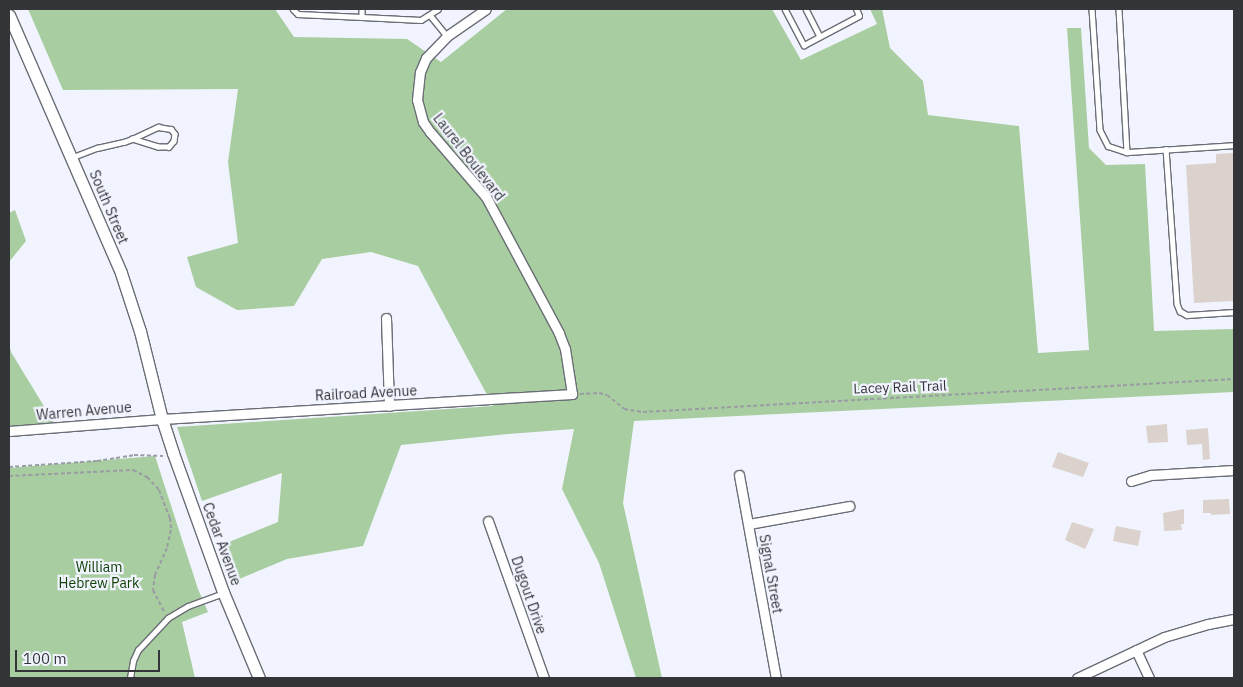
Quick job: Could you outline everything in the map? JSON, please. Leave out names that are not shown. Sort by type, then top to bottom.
[{"type":"street","name":"Laurel Boulevard","points":[[486,9],[447,36],[426,58],[420,72],[417,100],[420,112],[430,132],[474,183],[495,214],[559,334],[565,349],[572,394]]},
{"type":"street","name":"South Street","points":[[9,15],[121,273],[140,332],[162,418]]},
{"type":"street","points":[[386,318],[389,406]]},
{"type":"street","name":"Railroad Avenue","points":[[162,418],[572,394]]},
{"type":"street","name":"Warren Avenue","points":[[9,430],[162,418]]},
{"type":"street","name":"Cedar Avenue","points":[[162,418],[223,592],[259,678]]},
{"type":"street","points":[[1131,481],[1151,475],[1234,470]]},
{"type":"street","name":"Signal Street","points":[[739,475],[776,678]]},
{"type":"street","points":[[748,524],[849,506]]},
{"type":"street","name":"Dugout Drive","points":[[488,521],[544,678]]},
{"type":"street","points":[[1077,678],[1136,650],[1187,630],[1234,619]]},
{"type":"street","points":[[1136,650],[1149,678]]},
{"type":"lane","points":[[293,9],[298,14],[420,20],[438,9]]},
{"type":"lane","points":[[362,9],[362,17]]},
{"type":"lane","points":[[785,9],[804,45],[859,16],[856,9]]},
{"type":"lane","points":[[806,9],[820,36]]},
{"type":"lane","points":[[1092,9],[1100,130],[1108,146],[1127,152],[1234,145]]},
{"type":"lane","points":[[1119,9],[1127,152]]},
{"type":"lane","points":[[430,15],[447,36]]},
{"type":"lane","points":[[72,158],[132,139],[158,127],[171,129],[175,134],[174,141],[169,147],[158,147],[132,139]]},
{"type":"lane","points":[[1166,149],[1177,304],[1180,311],[1187,315],[1234,312]]},
{"type":"lane","points":[[130,678],[138,650],[168,618],[188,606],[223,592]]},
{"type":"path","name":"Lacey Rail Trail","points":[[572,394],[599,393],[607,396],[624,409],[643,412],[1234,379]]},
{"type":"path","points":[[9,467],[96,461],[134,455],[158,458],[166,456]]},
{"type":"path","points":[[9,476],[133,470],[147,477],[158,490],[170,518],[167,548],[155,574],[153,590],[168,618]]},
{"type":"green space","points":[[28,9],[275,9],[294,37],[407,39],[441,62],[507,9],[772,9],[801,60],[877,24],[870,9],[882,9],[890,48],[923,81],[928,115],[1019,126],[1038,353],[1089,350],[1067,28],[1081,28],[1089,148],[1106,165],[1145,164],[1154,331],[1234,329],[1234,392],[634,421],[623,503],[662,678],[636,678],[599,563],[562,489],[574,429],[401,445],[363,546],[287,559],[232,582],[219,546],[278,522],[282,473],[202,501],[177,427],[493,406],[418,266],[371,252],[322,259],[294,306],[237,310],[196,287],[187,257],[238,243],[228,162],[238,89],[63,90]]},
{"type":"green space","points":[[15,210],[26,241],[9,262],[9,213]]},
{"type":"green space","points":[[9,343],[11,352],[59,431],[9,434]]},
{"type":"green space","name":"William Hebrew Park","points":[[155,456],[198,589],[208,612],[182,622],[195,678],[9,678],[9,468]]},
{"type":"building","points":[[1234,153],[1234,301],[1194,303],[1186,165],[1216,163],[1216,154]]},
{"type":"building","points":[[1167,424],[1168,442],[1148,443],[1146,426]]},
{"type":"building","points":[[1208,428],[1210,459],[1203,460],[1202,444],[1187,445],[1186,430]]},
{"type":"building","points":[[1058,452],[1089,463],[1083,477],[1052,467]]},
{"type":"building","points":[[1229,499],[1230,514],[1211,515],[1211,513],[1203,513],[1203,500]]},
{"type":"building","points":[[1184,509],[1184,524],[1181,524],[1182,530],[1164,531],[1163,513]]},
{"type":"building","points":[[1072,522],[1094,529],[1085,549],[1065,540]]},
{"type":"building","points":[[1116,526],[1141,531],[1138,546],[1113,541]]}]
